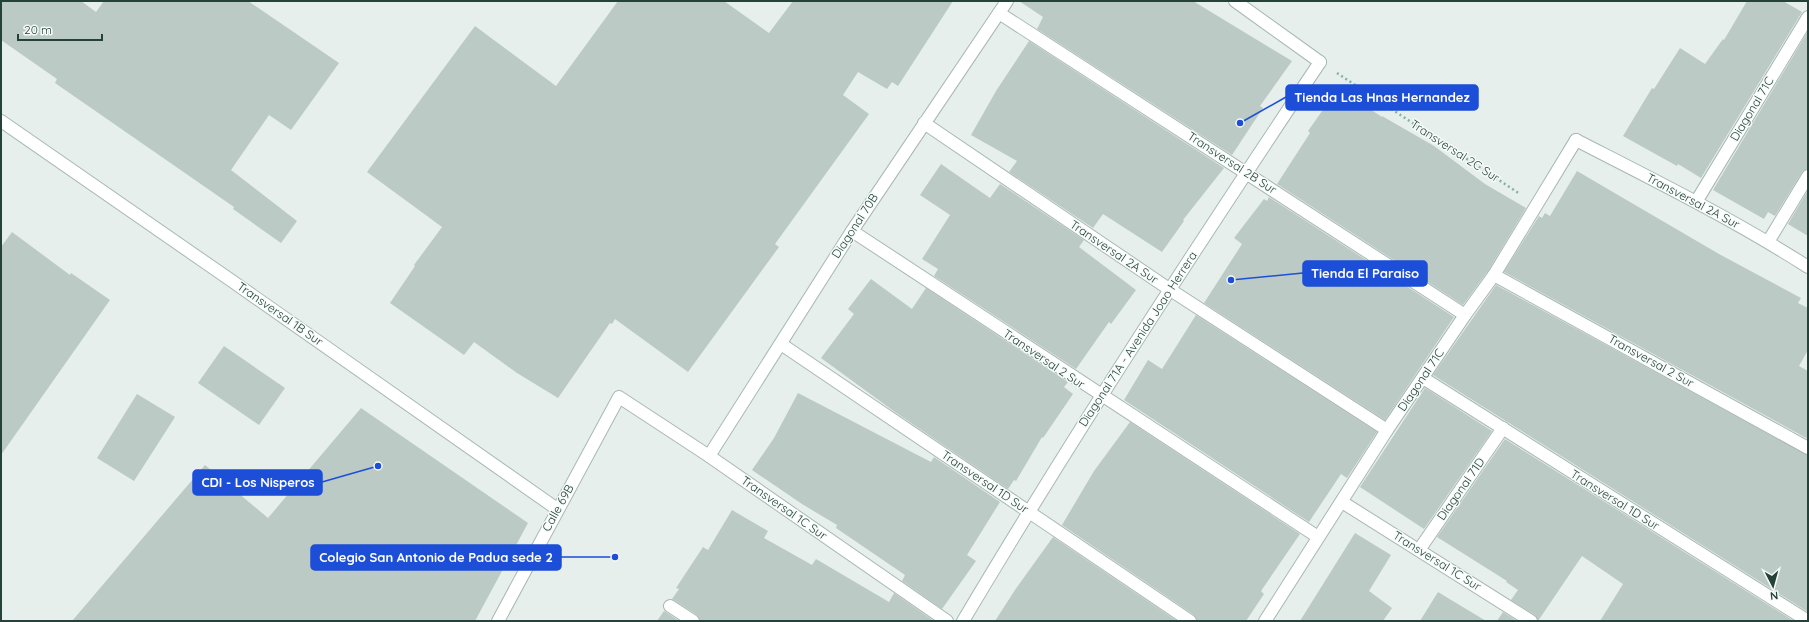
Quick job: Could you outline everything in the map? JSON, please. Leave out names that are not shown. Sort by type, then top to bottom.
[{"type":"street","name":"Diagonal 70B","points":[[709,456],[852,231],[1007,1]]},
{"type":"street","points":[[1235,1],[1320,62]]},
{"type":"street","name":"Transversal 2B Sur","points":[[999,13],[1464,315]]},
{"type":"street","name":"Diagonal 71C","points":[[1696,202],[1808,17]]},
{"type":"street","name":"Diagonal 71A - Avenida Joao Herrera","points":[[963,621],[1028,512],[1169,289],[1320,62]]},
{"type":"street","name":"Transversal 1B Sur","points":[[1,121],[232,280],[557,509]]},
{"type":"street","name":"Transversal 2A Sur","points":[[924,123],[1169,289],[1387,430]]},
{"type":"street","name":"Transversal 2A Sur","points":[[1576,140],[1696,202],[1768,242],[1808,267]]},
{"type":"street","name":"Diagonal 71C","points":[[1266,621],[1387,430],[1464,315],[1494,275],[1576,140]]},
{"type":"street","points":[[1768,242],[1808,176]]},
{"type":"street","name":"Transversal 2 Sur","points":[[852,231],[1101,396],[1318,537]]},
{"type":"street","name":"Transversal 2 Sur","points":[[1494,275],[1808,448]]},
{"type":"street","name":"Transversal 1D Sur","points":[[780,344],[1190,621]]},
{"type":"street","name":"Transversal 1D Sur","points":[[1423,378],[1808,621]]},
{"type":"street","name":"Calle 69B","points":[[498,621],[557,509],[619,397]]},
{"type":"street","name":"Transversal 1C Sur","points":[[619,397],[709,456],[947,621]]},
{"type":"street","name":"Diagonal 71D","points":[[1419,550],[1503,428]]},
{"type":"street","name":"Transversal 1C Sur","points":[[1342,502],[1531,621]]},
{"type":"street","points":[[670,606],[693,621]]},
{"type":"path","name":"Transversal 2C Sur","points":[[1320,62],[1536,205]]},
{"type":"building","points":[[1,1],[81,1],[96,12],[104,1],[248,1],[339,63],[291,130],[269,115],[231,170],[297,221],[281,243],[233,209],[234,207],[55,83],[57,79],[1,40]]},
{"type":"building","points":[[618,1],[724,1],[769,33],[793,1],[953,1],[898,86],[892,82],[887,89],[858,72],[843,95],[869,114],[775,244],[779,247],[688,372],[615,319],[612,324],[610,323],[558,398],[517,373],[474,342],[464,355],[390,303],[415,266],[414,265],[442,227],[367,172],[475,26],[556,86]]},
{"type":"building","points":[[1019,1],[1193,1],[1292,61],[1260,106],[1263,108],[1232,155],[1037,29],[1043,17]]},
{"type":"building","points":[[1747,1],[1783,1],[1802,12],[1701,178],[1678,164],[1677,166],[1623,136],[1652,88],[1654,89],[1680,48],[1705,64],[1723,39],[1724,40]]},
{"type":"building","points":[[1808,31],[1808,169],[1802,172],[1775,216],[1768,212],[1764,219],[1713,190]]},
{"type":"building","points":[[1029,41],[1224,168],[1183,220],[1184,221],[1162,252],[1103,214],[1093,228],[1009,172],[1017,161],[971,135],[996,91]]},
{"type":"building","points":[[1334,94],[1357,109],[1361,103],[1382,117],[1434,146],[1485,184],[1526,208],[1488,271],[1463,305],[1277,184],[1310,133],[1308,131]]},
{"type":"building","points":[[941,164],[990,198],[1000,184],[1084,240],[1079,247],[1136,290],[1111,324],[1109,322],[1076,369],[934,276],[938,269],[922,259],[950,215],[920,195]]},
{"type":"building","points":[[1577,171],[1719,254],[1801,298],[1798,303],[1808,308],[1808,350],[1799,366],[1808,371],[1808,439],[1504,272],[1539,216],[1542,218],[1545,213],[1550,216]]},
{"type":"building","points":[[1808,190],[1808,236],[1788,224]]},
{"type":"building","points":[[1269,197],[1454,317],[1385,420],[1204,303],[1242,244],[1234,238],[1264,199],[1267,201]]},
{"type":"building","points":[[12,232],[70,275],[71,273],[110,300],[1,455],[1,247]]},
{"type":"building","points":[[871,279],[912,309],[926,288],[1068,382],[1064,387],[1073,394],[1043,438],[1042,437],[1016,481],[1014,480],[1008,489],[895,412],[821,358],[854,314],[848,309]]},
{"type":"building","points":[[1496,285],[1808,455],[1808,612],[1433,375]]},
{"type":"building","points":[[1196,315],[1377,432],[1347,478],[1341,474],[1309,522],[1124,400],[1148,360],[1162,369]]},
{"type":"building","points":[[224,346],[285,388],[259,425],[198,383]]},
{"type":"building","points":[[1425,388],[1492,431],[1424,529],[1360,487]]},
{"type":"building","points":[[798,393],[931,462],[934,457],[1000,502],[967,555],[976,561],[942,609],[902,581],[905,575],[836,528],[837,525],[802,504],[752,470],[774,438]]},
{"type":"building","points":[[137,394],[175,417],[134,481],[97,458]]},
{"type":"building","points":[[361,408],[528,523],[475,621],[72,621],[205,465],[268,518]]},
{"type":"building","points":[[1130,422],[1300,534],[1261,591],[1264,594],[1246,621],[1197,621],[1194,615],[1062,525],[1094,471]]},
{"type":"building","points":[[1505,439],[1794,621],[1600,621],[1623,584],[1582,556],[1538,621],[1535,615],[1511,600],[1518,590],[1506,582],[1507,581],[1437,537]]},
{"type":"building","points":[[732,510],[768,531],[764,538],[812,565],[816,559],[889,602],[894,593],[934,621],[700,621],[697,615],[672,599],[679,589],[676,588],[703,547],[708,550]]},
{"type":"building","points":[[1355,533],[1391,555],[1369,591],[1392,608],[1383,621],[1300,621]]},
{"type":"building","points":[[1053,537],[1177,621],[995,621]]},
{"type":"building","points":[[1438,592],[1486,621],[1420,621]]},
{"type":"building","points":[[664,611],[666,612],[679,621],[657,621]]},
{"type":"building","points":[[1503,612],[1517,621],[1497,621]]},
{"type":"place","name":"Tienda Las Hnas Hernandez","points":[[1240,123]]},
{"type":"place","name":"Tienda El Paraiso","points":[[1231,280]]},
{"type":"place","name":"CDI - Los Nisperos","points":[[378,466]]},
{"type":"place","name":"Colegio San Antonio de Padua sede 2","points":[[615,557]]}]
